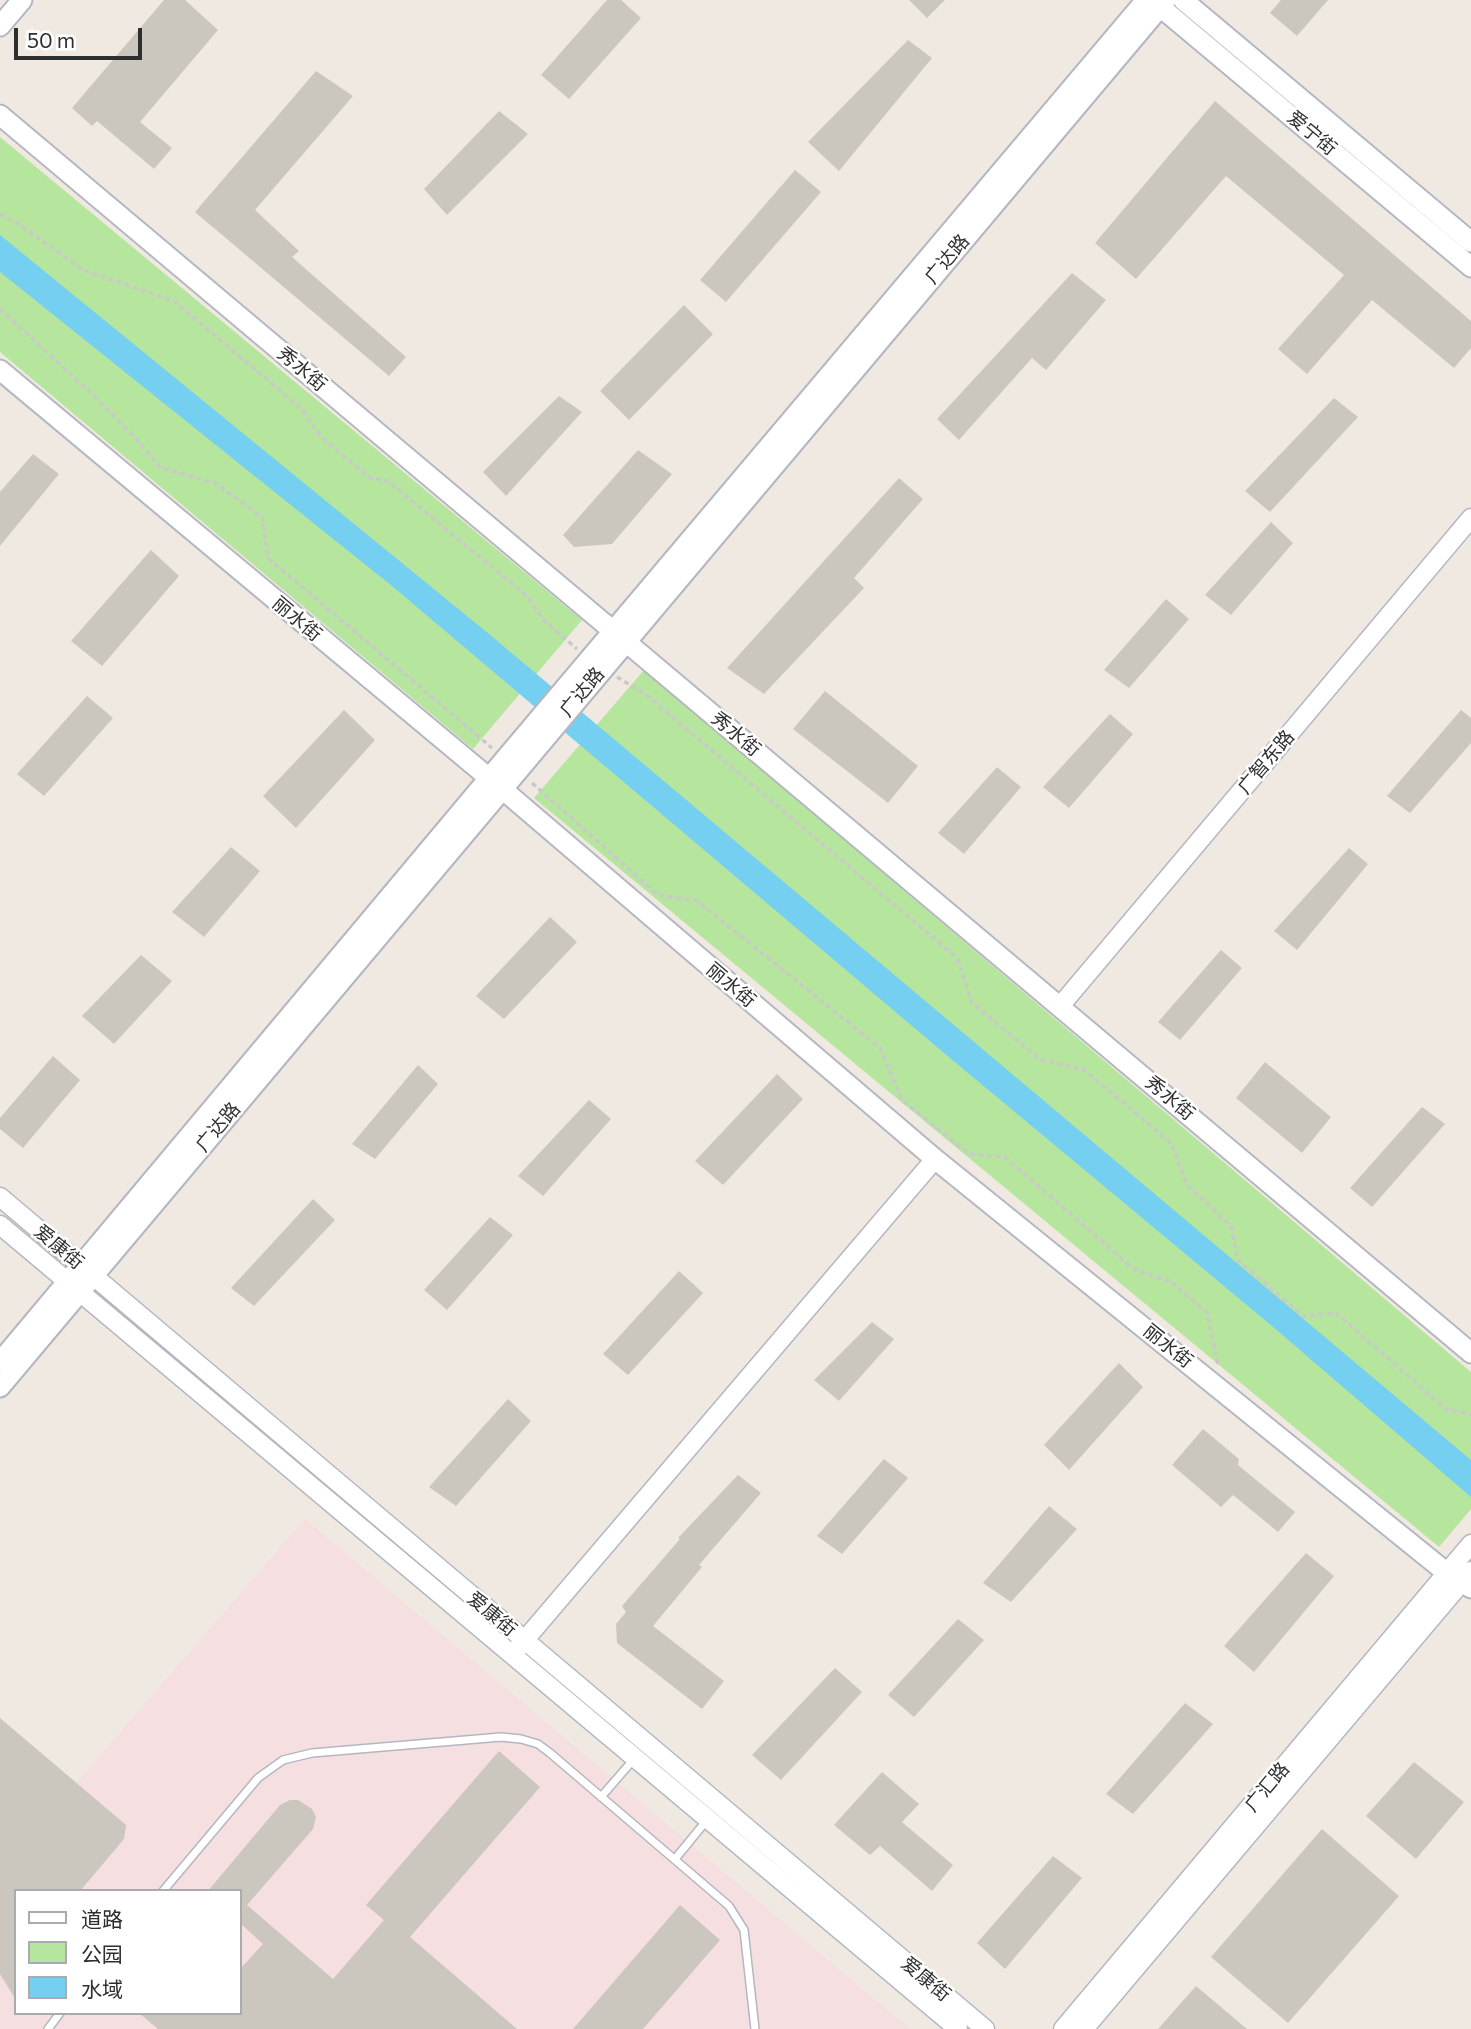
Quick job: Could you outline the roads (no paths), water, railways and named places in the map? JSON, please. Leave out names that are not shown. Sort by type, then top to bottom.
[{"type":"main road","points":[[0,26],[22,0]]},
{"type":"main road","name":"爱宁街","points":[[1183,0],[1471,242]]},
{"type":"main road","name":"爱宁街","points":[[1156,2],[1471,267]]},
{"type":"main road","name":"广达路","points":[[0,1362],[88,1271],[494,784],[1156,2]]},
{"type":"main road","name":"秀水街","points":[[0,115],[1061,1005],[1471,1353]]},
{"type":"main road","name":"丽水街","points":[[0,370],[494,784],[935,1159],[1463,1578]]},
{"type":"main road","name":"广达路","points":[[0,1387],[74,1287]]},
{"type":"street","name":"广智东路","points":[[1061,1005],[1471,518]]},
{"type":"street","points":[[518,1647],[935,1159]]},
{"type":"street","name":"爱康街","points":[[0,1197],[518,1647],[634,1759],[958,2029]]},
{"type":"street","name":"爱康街","points":[[0,1225],[985,2029]]},
{"type":"street","name":"广汇路","points":[[1084,2029],[1463,1578],[1471,1544]]},
{"type":"street","name":"广汇路","points":[[1063,2029],[1463,1578]]},
{"type":"lane","points":[[165,1889],[258,1778],[275,1765],[295,1756],[501,1737],[521,1739],[538,1744],[729,1906],[741,1922],[748,1955],[755,2029]]},
{"type":"lane","points":[[601,1797],[634,1759]]},
{"type":"lane","points":[[675,1859],[707,1820]]},
{"type":"water","points":[[0,235],[489,634],[1471,1460],[1471,1497],[1272,1326],[950,1058],[392,586],[0,272]]}]
